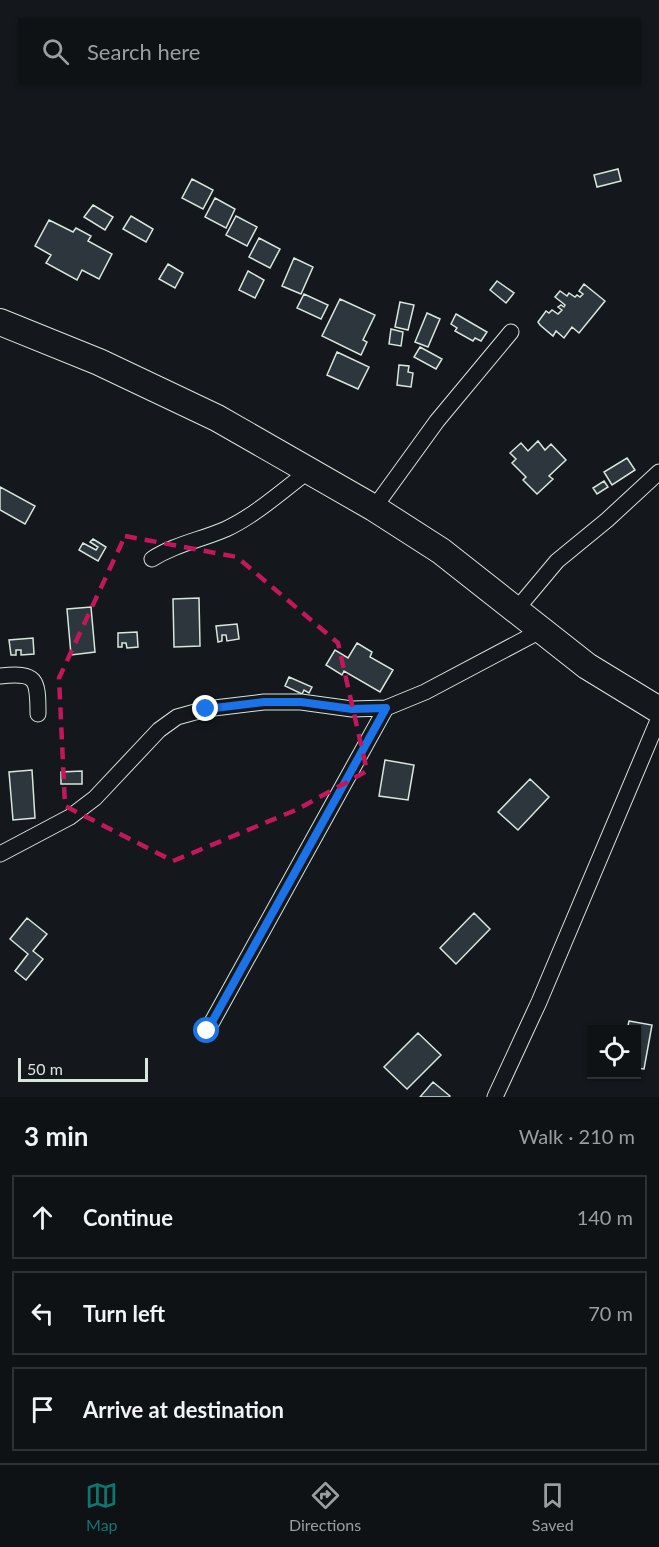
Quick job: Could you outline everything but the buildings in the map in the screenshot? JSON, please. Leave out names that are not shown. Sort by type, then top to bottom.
[{"type":"highway","points":[[0,322],[99,362],[217,418],[310,470],[441,551],[587,666],[659,710]]},
{"type":"street","points":[[374,508],[437,422],[511,332]]},
{"type":"street","points":[[152,559],[165,550],[225,530],[253,513],[310,470]]},
{"type":"street","points":[[516,610],[557,561],[607,520],[659,472]]},
{"type":"street","points":[[0,854],[70,817],[95,798],[159,730],[177,717],[206,709],[264,702],[301,702],[352,709],[386,708],[424,692],[542,630]]},
{"type":"street","points":[[0,676],[23,674],[33,680],[38,688],[38,714]]},
{"type":"street","points":[[207,1031],[386,708]]},
{"type":"street","points":[[495,1097],[539,1002],[659,718]]},
{"type":"highlighted area","points":[[125,536],[237,557],[338,643],[367,771],[296,810],[173,861],[65,806],[59,678]]},
{"type":"route","points":[[206,709],[264,702],[301,702],[352,709],[386,708],[207,1031]]}]
